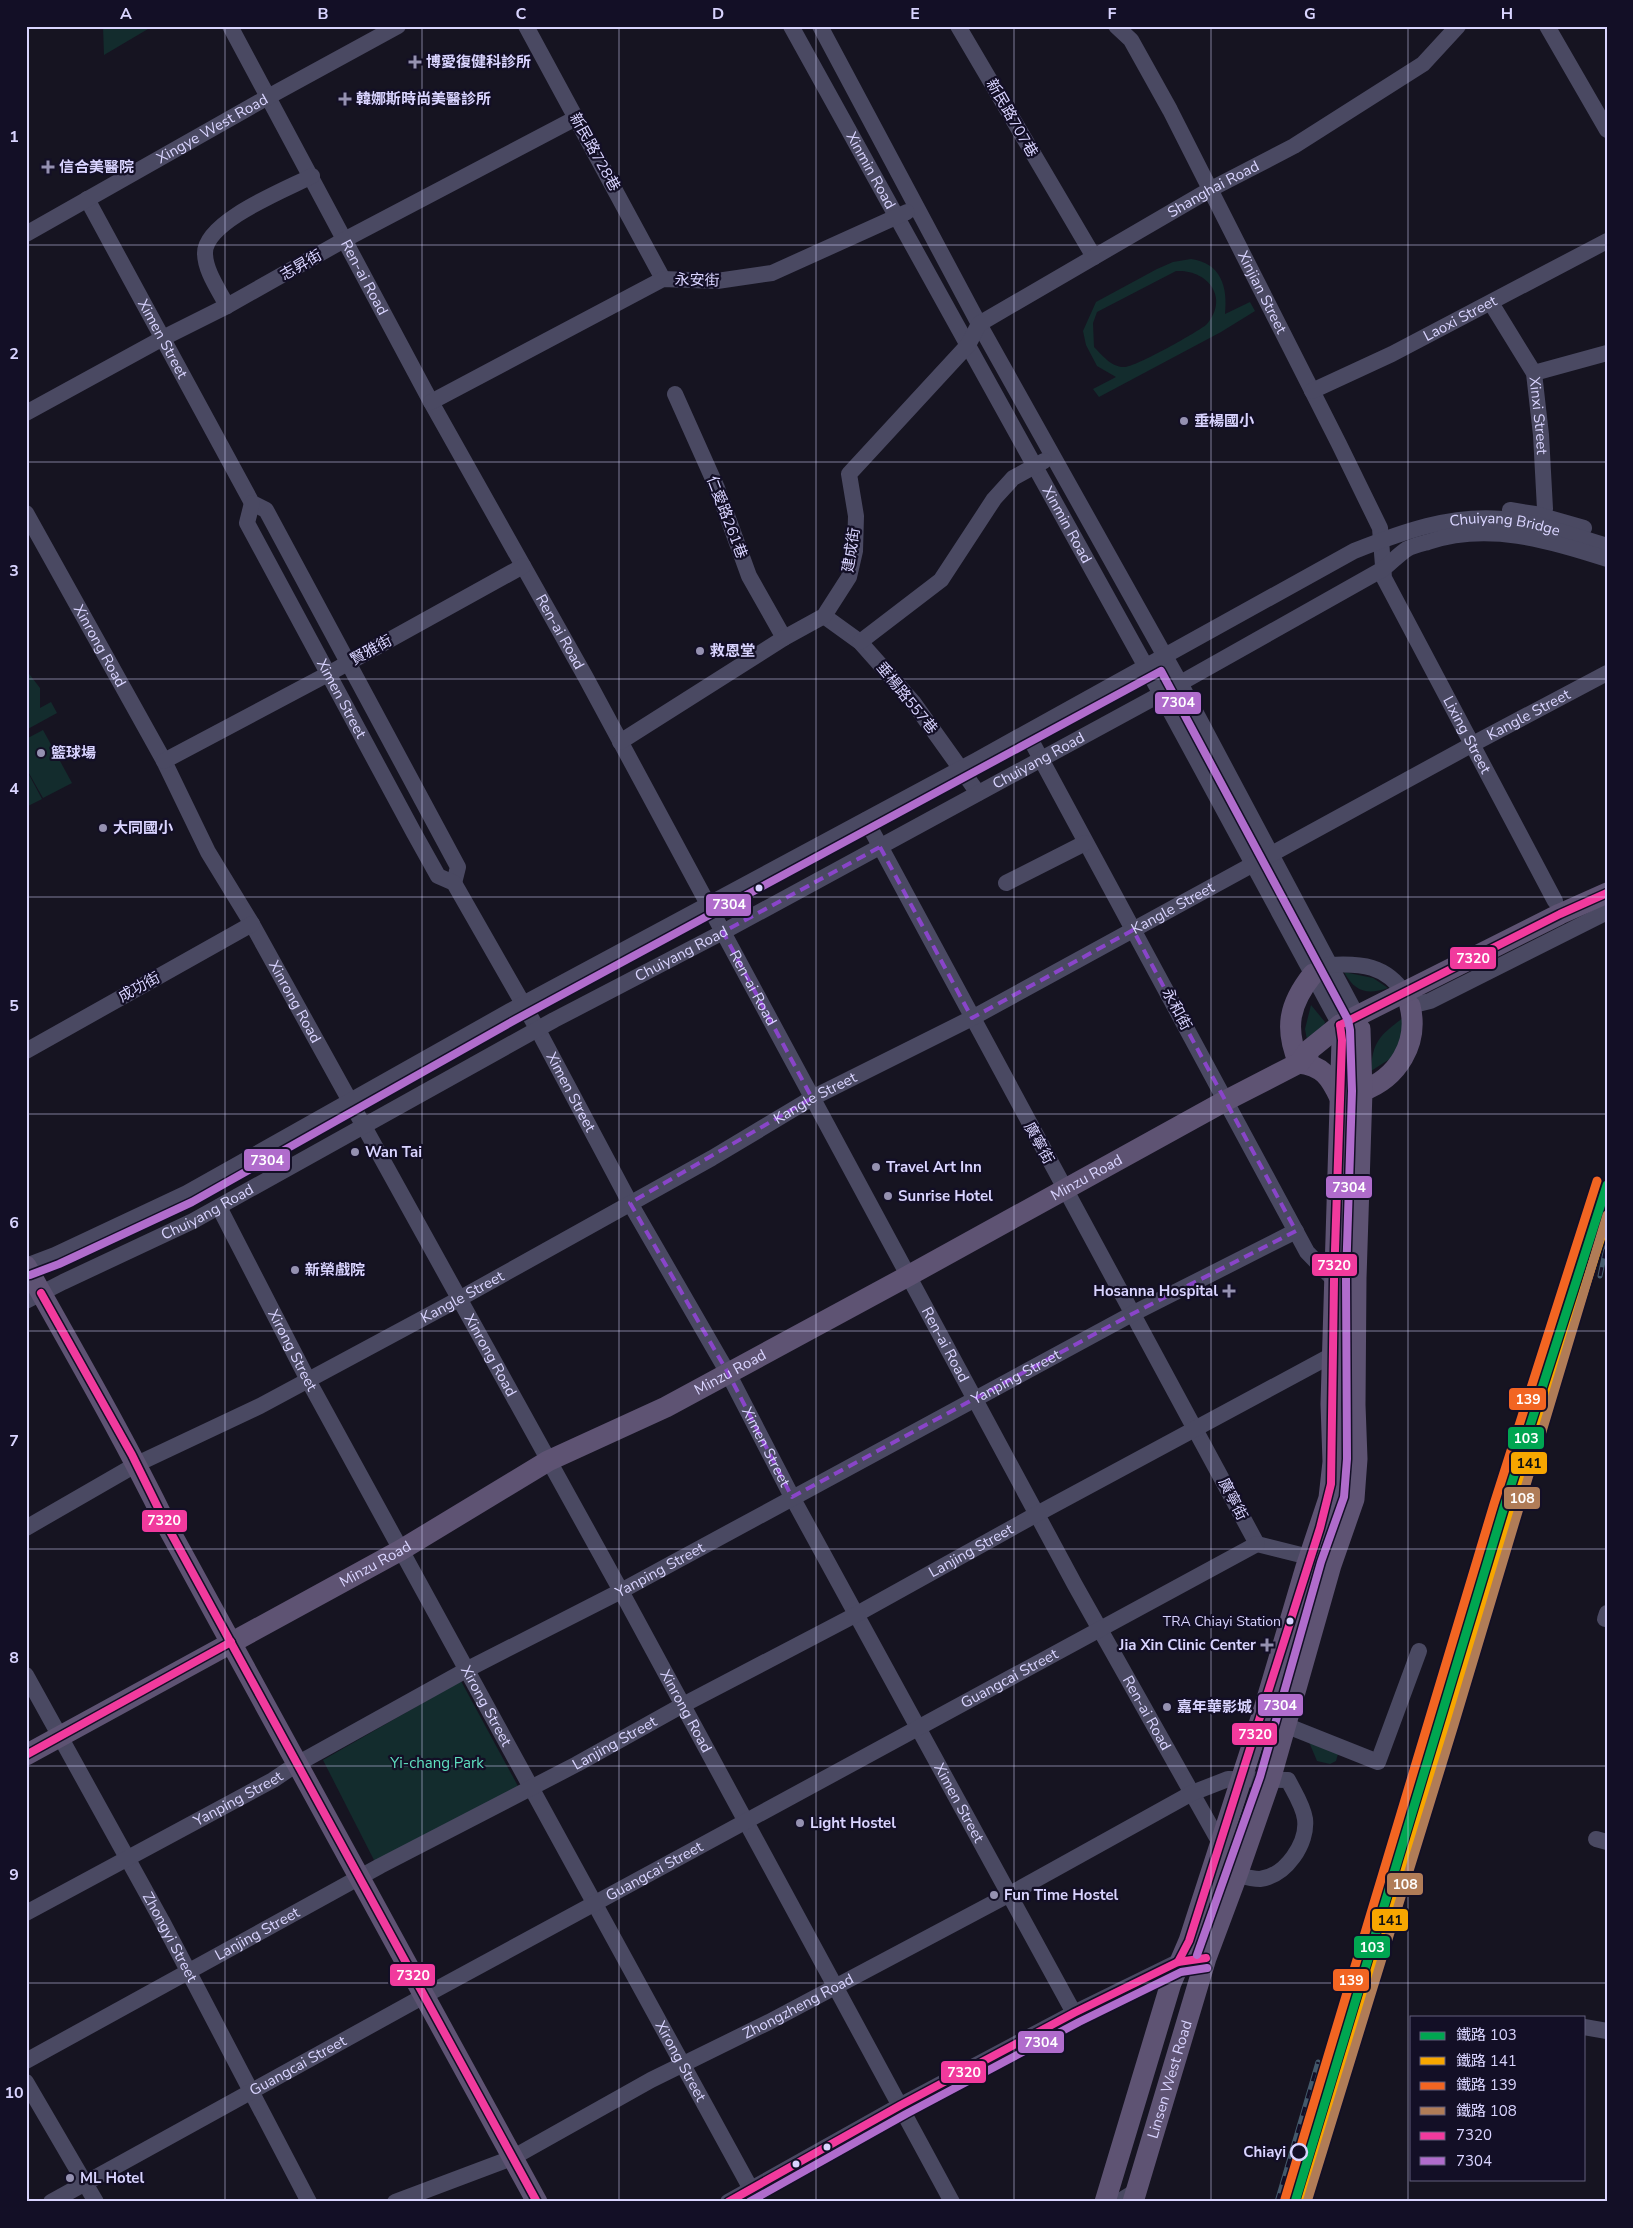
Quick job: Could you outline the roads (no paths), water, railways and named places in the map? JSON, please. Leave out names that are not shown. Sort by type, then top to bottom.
[{"type":"main road","points":[[1362,1091],[1385,1079],[1408,1051],[1421,992],[1560,914],[1607,892]]},
{"type":"main road","points":[[1421,992],[1607,905]]},
{"type":"main road","points":[[1321,970],[1298,995],[1290,1019],[1290,1041],[1299,1063],[1314,1065],[1324,1073],[1331,1080],[1340,1098]]},
{"type":"main road","name":"Minzu Road","points":[[26,1754],[401,1550],[548,1461],[666,1407],[1225,1101],[1299,1063],[1309,1050],[1421,992]]},
{"type":"main road","name":"Linsen West Road","points":[[1134,2197],[1206,1958],[1238,1875],[1270,1780],[1331,1564],[1354,1499],[1357,1459],[1356,1286],[1362,1091],[1350,1028]]},
{"type":"main road","name":"Linsen West Road","points":[[1105,2202],[1178,1962],[1189,1941],[1309,1556],[1329,1498],[1331,1484],[1334,1280],[1340,1098],[1350,1028]]},
{"type":"main road","points":[[26,1266],[34,1297],[137,1464],[166,1524],[537,2202]]},
{"type":"main road","points":[[1334,1280],[1356,1286]]},
{"type":"street","name":"Ren-ai Road","points":[[230,26],[312,176],[344,240],[431,402],[709,904],[1100,1630],[1220,1843]]},
{"type":"street","name":"Xingye West Road","points":[[26,234],[268,96],[398,26]]},
{"type":"street","name":"新民路728巷","points":[[526,26],[663,279]]},
{"type":"street","name":"Xinmin Road","points":[[791,26],[1035,465],[1253,864],[1321,970]]},
{"type":"street","name":"Xinmin Road","points":[[820,26],[979,324],[1180,683],[1270,855],[1321,970],[1350,1028]]},
{"type":"street","name":"新民路707巷","points":[[958,26],[1094,257]]},
{"type":"street","name":"Xinjian Street","points":[[1116,26],[1131,40],[1211,189],[1380,528],[1383,569]]},
{"type":"street","name":"Shanghai Road","points":[[979,324],[1211,189],[1294,146],[1417,68],[1458,26]]},
{"type":"street","points":[[1546,26],[1607,130]]},
{"type":"street","name":"志昇街","points":[[26,413],[163,338],[227,306],[344,240],[576,118]]},
{"type":"street","points":[[227,306],[208,268],[205,252],[209,238],[230,218],[312,176]]},
{"type":"street","name":"Ximen Street","points":[[87,199],[252,503],[266,510],[458,867],[454,883]]},
{"type":"street","name":"永安街","points":[[431,402],[663,279],[717,281],[772,273],[918,207]]},
{"type":"street","name":"Laoxi Street","points":[[1312,391],[1392,354],[1607,241]]},
{"type":"street","name":"Xinxi Street","points":[[1491,303],[1534,373],[1541,435],[1545,509]]},
{"type":"street","points":[[968,345],[979,324]]},
{"type":"street","name":"建成街","points":[[620,742],[784,638],[824,616],[849,577],[855,551],[856,516],[849,474],[968,345]]},
{"type":"street","points":[[1534,373],[1607,353]]},
{"type":"street","name":"仁愛路261巷","points":[[675,394],[717,488],[749,576],[784,638]]},
{"type":"street","points":[[860,642],[941,580],[994,499],[1013,478],[1053,457]]},
{"type":"street","name":"Ximen Street","points":[[252,503],[247,523],[328,674],[438,876],[454,883],[538,1030],[630,1203],[728,1373],[792,1497],[1074,2013]]},
{"type":"street","points":[[1401,529],[1430,516],[1464,508],[1500,509],[1535,514],[1607,535]]},
{"type":"street","name":"Xinrong Road","points":[[27,517],[164,761],[208,852],[252,924],[620,1591],[952,2202]]},
{"type":"street","name":"Chuiyang Bridge","points":[[1401,529],[1469,518],[1503,519],[1607,546]]},
{"type":"street","name":"Chuiyang Road","points":[[26,1266],[55,1255],[187,1193],[522,1004],[1027,733],[1354,551],[1381,541],[1401,529]]},
{"type":"street","name":"Chuiyang Bridge","points":[[1410,553],[1446,536],[1478,531],[1504,533],[1607,559]]},
{"type":"street","points":[[1410,553],[1468,542],[1512,542],[1607,569]]},
{"type":"street","name":"Chuiyang Road","points":[[34,1297],[219,1207],[538,1030],[723,932],[1161,694],[1410,553]]},
{"type":"street","name":"賢雅街","points":[[164,761],[328,674],[523,566]]},
{"type":"street","name":"Lixing Street","points":[[1383,569],[1384,578],[1555,901]]},
{"type":"street","name":"垂楊路557巷","points":[[824,616],[860,642],[913,702],[962,768],[978,793]]},
{"type":"street","name":"Kangle Street","points":[[26,1528],[137,1464],[260,1406],[459,1299],[812,1098],[972,1018],[1471,744],[1607,673]]},
{"type":"street","name":"永和街","points":[[1027,733],[1307,1252],[1334,1280]]},
{"type":"street","name":"廣寧街","points":[[866,820],[1132,1314],[1197,1429],[1257,1544]]},
{"type":"street","points":[[1006,883],[1086,843]]},
{"type":"street","points":[[1421,992],[1607,883]]},
{"type":"street","points":[[1321,970],[1348,964],[1373,968],[1421,992],[1607,912]]},
{"type":"street","name":"成功街","points":[[26,1051],[252,924]]},
{"type":"street","name":"Xirong Street","points":[[219,1207],[308,1380],[468,1669],[530,1787],[754,2195]]},
{"type":"street","name":"Yanping Street","points":[[26,1913],[273,1780],[297,1764],[468,1669],[620,1591],[1132,1314],[1296,1231]]},
{"type":"street","points":[[1334,1354],[1356,1356]]},
{"type":"street","name":"Lanjing Street","points":[[26,2061],[360,1876],[577,1764],[681,1706],[857,1614],[1037,1514],[1334,1354]]},
{"type":"street","points":[[1257,1544],[1309,1556],[1331,1564]]},
{"type":"street","name":"Guangcai Street","points":[[51,2202],[424,1996],[1257,1544]]},
{"type":"street","points":[[1285,1725],[1378,1762],[1419,1651]]},
{"type":"street","name":"Zhongyi Street","points":[[26,1675],[188,1972],[309,2202]]},
{"type":"street","name":"Zhongzheng Road","points":[[395,2202],[512,2158],[682,2063],[769,2022],[1010,1894],[1192,1793],[1228,1779],[1288,1780],[1301,1805],[1305,1820],[1304,1836],[1289,1862],[1269,1877],[1259,1879],[1238,1875]]},
{"type":"street","points":[[728,2202],[754,2195],[901,2105],[1074,2013],[1178,1962],[1206,1958]]},
{"type":"street","points":[[1586,2027],[1607,2031]]},
{"type":"street","points":[[26,2082],[96,2202]]},
{"type":"street","points":[[1118,2202],[1134,2197]]},
{"type":"railway","points":[[1600,1276],[1607,1243]]},
{"type":"railway","points":[[1277,2202],[1318,2062]]},
{"type":"railway","points":[[1318,2085],[1325,2065]]},
{"type":"rail line","name":"139","points":[[1285,2199],[1494,1504],[1597,1181]]},
{"type":"rail line","name":"103","points":[[1295,2202],[1504,1507],[1607,1185]]},
{"type":"rail line","name":"108","points":[[1307,2202],[1454,1725],[1607,1215]]},
{"type":"rail line","name":"141","points":[[1305,2202],[1514,1510],[1607,1218]]},
{"type":"place","name":"博愛復健科診所","points":[[415,62]]},
{"type":"place","name":"韓娜斯時尚美醫診所","points":[[345,99]]},
{"type":"place","name":"信合美醫院","points":[[48,167]]},
{"type":"place","name":"垂楊國小","points":[[1184,421]]},
{"type":"place","name":"救恩堂","points":[[700,651]]},
{"type":"place","name":"籃球場","points":[[41,753]]},
{"type":"place","name":"大同國小","points":[[103,828]]},
{"type":"place","name":"Wan Tai","points":[[355,1152]]},
{"type":"place","name":"Travel Art Inn","points":[[876,1167]]},
{"type":"place","name":"Sunrise Hotel","points":[[888,1196]]},
{"type":"place","name":"新榮戲院","points":[[295,1270]]},
{"type":"place","name":"Hosanna Hospital","points":[[1229,1291]]},
{"type":"place","name":"TRA Chiayi Station","points":[[1290,1621]]},
{"type":"place","name":"Jia Xin Clinic Center","points":[[1267,1645]]},
{"type":"place","name":"嘉年華影城","points":[[1167,1707]]},
{"type":"place","name":"Light Hostel","points":[[800,1823]]},
{"type":"place","name":"Fun Time Hostel","points":[[994,1895]]},
{"type":"place","name":"Chiayi","points":[[1299,2152]]},
{"type":"place","name":"ML Hotel","points":[[70,2178]]},
{"type":"park label","name":"Yi-chang Park","points":[[437,1763]]}]
